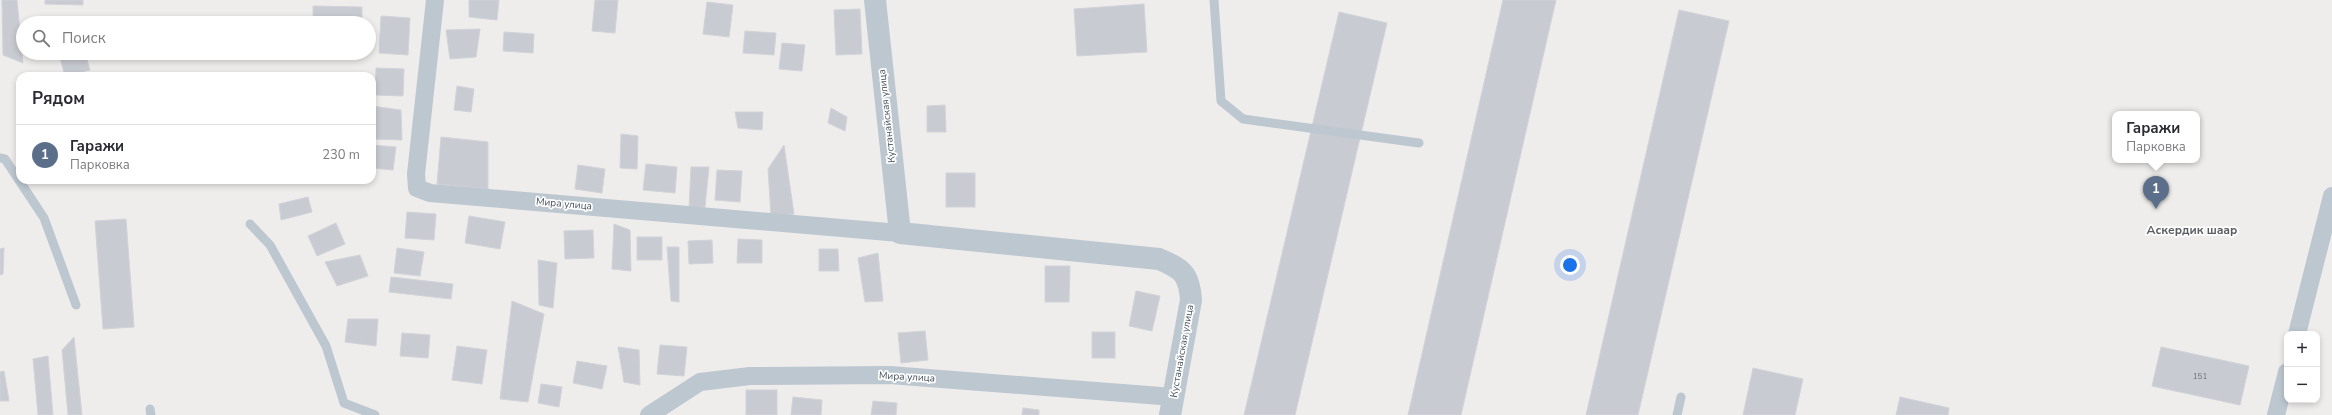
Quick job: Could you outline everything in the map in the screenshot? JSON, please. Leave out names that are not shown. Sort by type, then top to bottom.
[{"type":"street","name":"Мира улица","points":[[435,0],[416,174],[417,188],[430,193],[900,233]]},
{"type":"street","name":"Кустанайская улица","points":[[875,0],[900,233],[1159,259],[1180,268],[1186,276],[1190,286],[1191,300],[1172,406]]},
{"type":"street","points":[[2298,331],[2332,196]]},
{"type":"street","name":"Мира улица","points":[[650,415],[700,382],[750,376],[890,375],[1172,406]]},
{"type":"street","points":[[2276,415],[2284,384]]},
{"type":"lane","points":[[1214,0],[1221,101],[1243,119],[1419,143]]},
{"type":"lane","points":[[0,158],[5,159],[16,176]]},
{"type":"lane","points":[[22,184],[44,218],[76,305]]},
{"type":"lane","points":[[250,224],[270,245],[326,346],[344,403],[375,415]]},
{"type":"lane","points":[[1677,415],[1681,397]]},
{"type":"building","points":[[2,0],[17,0],[19,16],[16,16],[16,60],[23,60],[23,63],[3,55]]},
{"type":"building","points":[[45,0],[83,0],[83,5],[45,4]]},
{"type":"building","points":[[469,0],[499,0],[497,20],[469,17]]},
{"type":"building","points":[[595,0],[618,0],[615,33],[592,31]]},
{"type":"building","points":[[1503,0],[1556,0],[1461,415],[1408,415]]},
{"type":"building","points":[[707,2],[733,5],[729,37],[703,34]]},
{"type":"building","points":[[1144,4],[1147,52],[1077,56],[1074,9]]},
{"type":"building","points":[[313,6],[362,7],[362,16],[313,16]]},
{"type":"building","points":[[860,9],[862,54],[836,55],[834,10]]},
{"type":"building","points":[[1679,10],[1729,21],[1638,415],[1586,415]]},
{"type":"building","points":[[1339,12],[1387,23],[1295,415],[1244,415]]},
{"type":"building","points":[[381,16],[410,18],[408,55],[379,53]]},
{"type":"building","points":[[480,29],[476,57],[450,59],[446,30]]},
{"type":"building","points":[[745,31],[776,33],[774,55],[743,53]]},
{"type":"building","points":[[504,32],[534,34],[533,53],[503,51]]},
{"type":"building","points":[[782,43],[805,45],[802,71],[779,69]]},
{"type":"building","points":[[61,60],[87,60],[90,70],[82,72],[64,72]]},
{"type":"building","points":[[376,68],[404,69],[403,96],[376,95]]},
{"type":"building","points":[[457,86],[474,89],[471,112],[454,110]]},
{"type":"building","points":[[945,105],[946,132],[927,132],[927,106]]},
{"type":"building","points":[[376,107],[401,110],[402,140],[376,139]]},
{"type":"building","points":[[831,108],[847,117],[845,131],[828,123]]},
{"type":"building","points":[[735,112],[763,112],[762,130],[738,128]]},
{"type":"building","points":[[621,134],[638,136],[637,169],[620,168]]},
{"type":"building","points":[[441,137],[488,142],[488,189],[437,184]]},
{"type":"building","points":[[376,145],[396,147],[393,170],[376,168]]},
{"type":"building","points":[[784,145],[794,214],[771,216],[768,169]]},
{"type":"building","points":[[646,164],[677,167],[675,193],[643,190]]},
{"type":"building","points":[[578,165],[605,169],[602,193],[575,189]]},
{"type":"building","points":[[691,167],[709,167],[705,207],[689,208]]},
{"type":"building","points":[[717,170],[742,171],[740,202],[715,200]]},
{"type":"building","points":[[946,173],[975,173],[975,207],[946,207]]},
{"type":"building","points":[[308,197],[312,212],[281,220],[279,204]]},
{"type":"building","points":[[407,212],[436,214],[434,240],[405,238]]},
{"type":"building","points":[[469,216],[505,222],[500,249],[465,243]]},
{"type":"building","points":[[126,219],[134,327],[103,329],[95,221]]},
{"type":"building","points":[[336,223],[345,244],[317,256],[308,236]]},
{"type":"building","points":[[614,224],[630,230],[631,271],[612,269]]},
{"type":"building","points":[[593,230],[594,258],[565,259],[564,231]]},
{"type":"building","points":[[637,237],[662,237],[662,260],[637,260]]},
{"type":"building","points":[[738,239],[762,240],[762,263],[737,263]]},
{"type":"building","points":[[712,240],[713,263],[689,264],[688,241]]},
{"type":"building","points":[[667,247],[679,247],[679,302],[671,301]]},
{"type":"building","points":[[4,248],[3,274],[0,275],[0,249]]},
{"type":"building","points":[[397,248],[424,252],[420,276],[394,273]]},
{"type":"building","points":[[819,249],[838,249],[839,271],[819,271]]},
{"type":"building","points":[[878,253],[883,301],[865,302],[858,258]]},
{"type":"building","points":[[360,255],[368,276],[337,286],[325,262]]},
{"type":"building","points":[[538,260],[557,263],[553,308],[539,305]]},
{"type":"building","points":[[1045,266],[1070,266],[1069,302],[1045,302]]},
{"type":"building","points":[[391,277],[453,284],[451,299],[389,292]]},
{"type":"building","points":[[1136,291],[1160,296],[1152,331],[1129,326]]},
{"type":"building","points":[[512,301],[544,314],[528,402],[500,399]]},
{"type":"building","points":[[348,319],[378,319],[376,346],[345,342]]},
{"type":"building","points":[[925,331],[928,360],[901,363],[898,333]]},
{"type":"building","points":[[1092,332],[1115,332],[1115,358],[1092,358]]},
{"type":"building","points":[[402,333],[430,335],[428,358],[400,356]]},
{"type":"building","points":[[74,337],[82,415],[68,415],[62,350]]},
{"type":"building","points":[[660,345],[687,347],[684,376],[657,374]]},
{"type":"building","points":[[457,346],[487,350],[482,384],[452,380]]},
{"type":"building","points":[[618,347],[639,350],[640,385],[624,382]]},
{"type":"building","points":[[2161,347],[2249,366],[2240,405],[2152,386]]},
{"type":"building","points":[[48,356],[53,415],[38,415],[33,359]]},
{"type":"building","points":[[577,361],[607,366],[602,389],[573,383]]},
{"type":"building","points":[[1753,368],[1803,379],[1795,415],[1743,415]]},
{"type":"building","points":[[4,371],[9,401],[0,401],[0,372]]},
{"type":"building","points":[[541,384],[562,387],[559,407],[538,403]]},
{"type":"building","points":[[746,390],[777,390],[777,415],[746,415]]},
{"type":"building","points":[[793,397],[822,400],[821,415],[791,415]]},
{"type":"building","points":[[1900,397],[1949,408],[1948,415],[1896,415]]},
{"type":"building","points":[[873,401],[897,403],[896,415],[871,415]]},
{"type":"building","points":[[1023,408],[1039,410],[1039,415],[1022,415]]},
{"type":"place","name":"Гаражи","points":[[2156,209]]},
{"type":"district","name":"Аскердик шаар","points":[[2192,230]]}]
